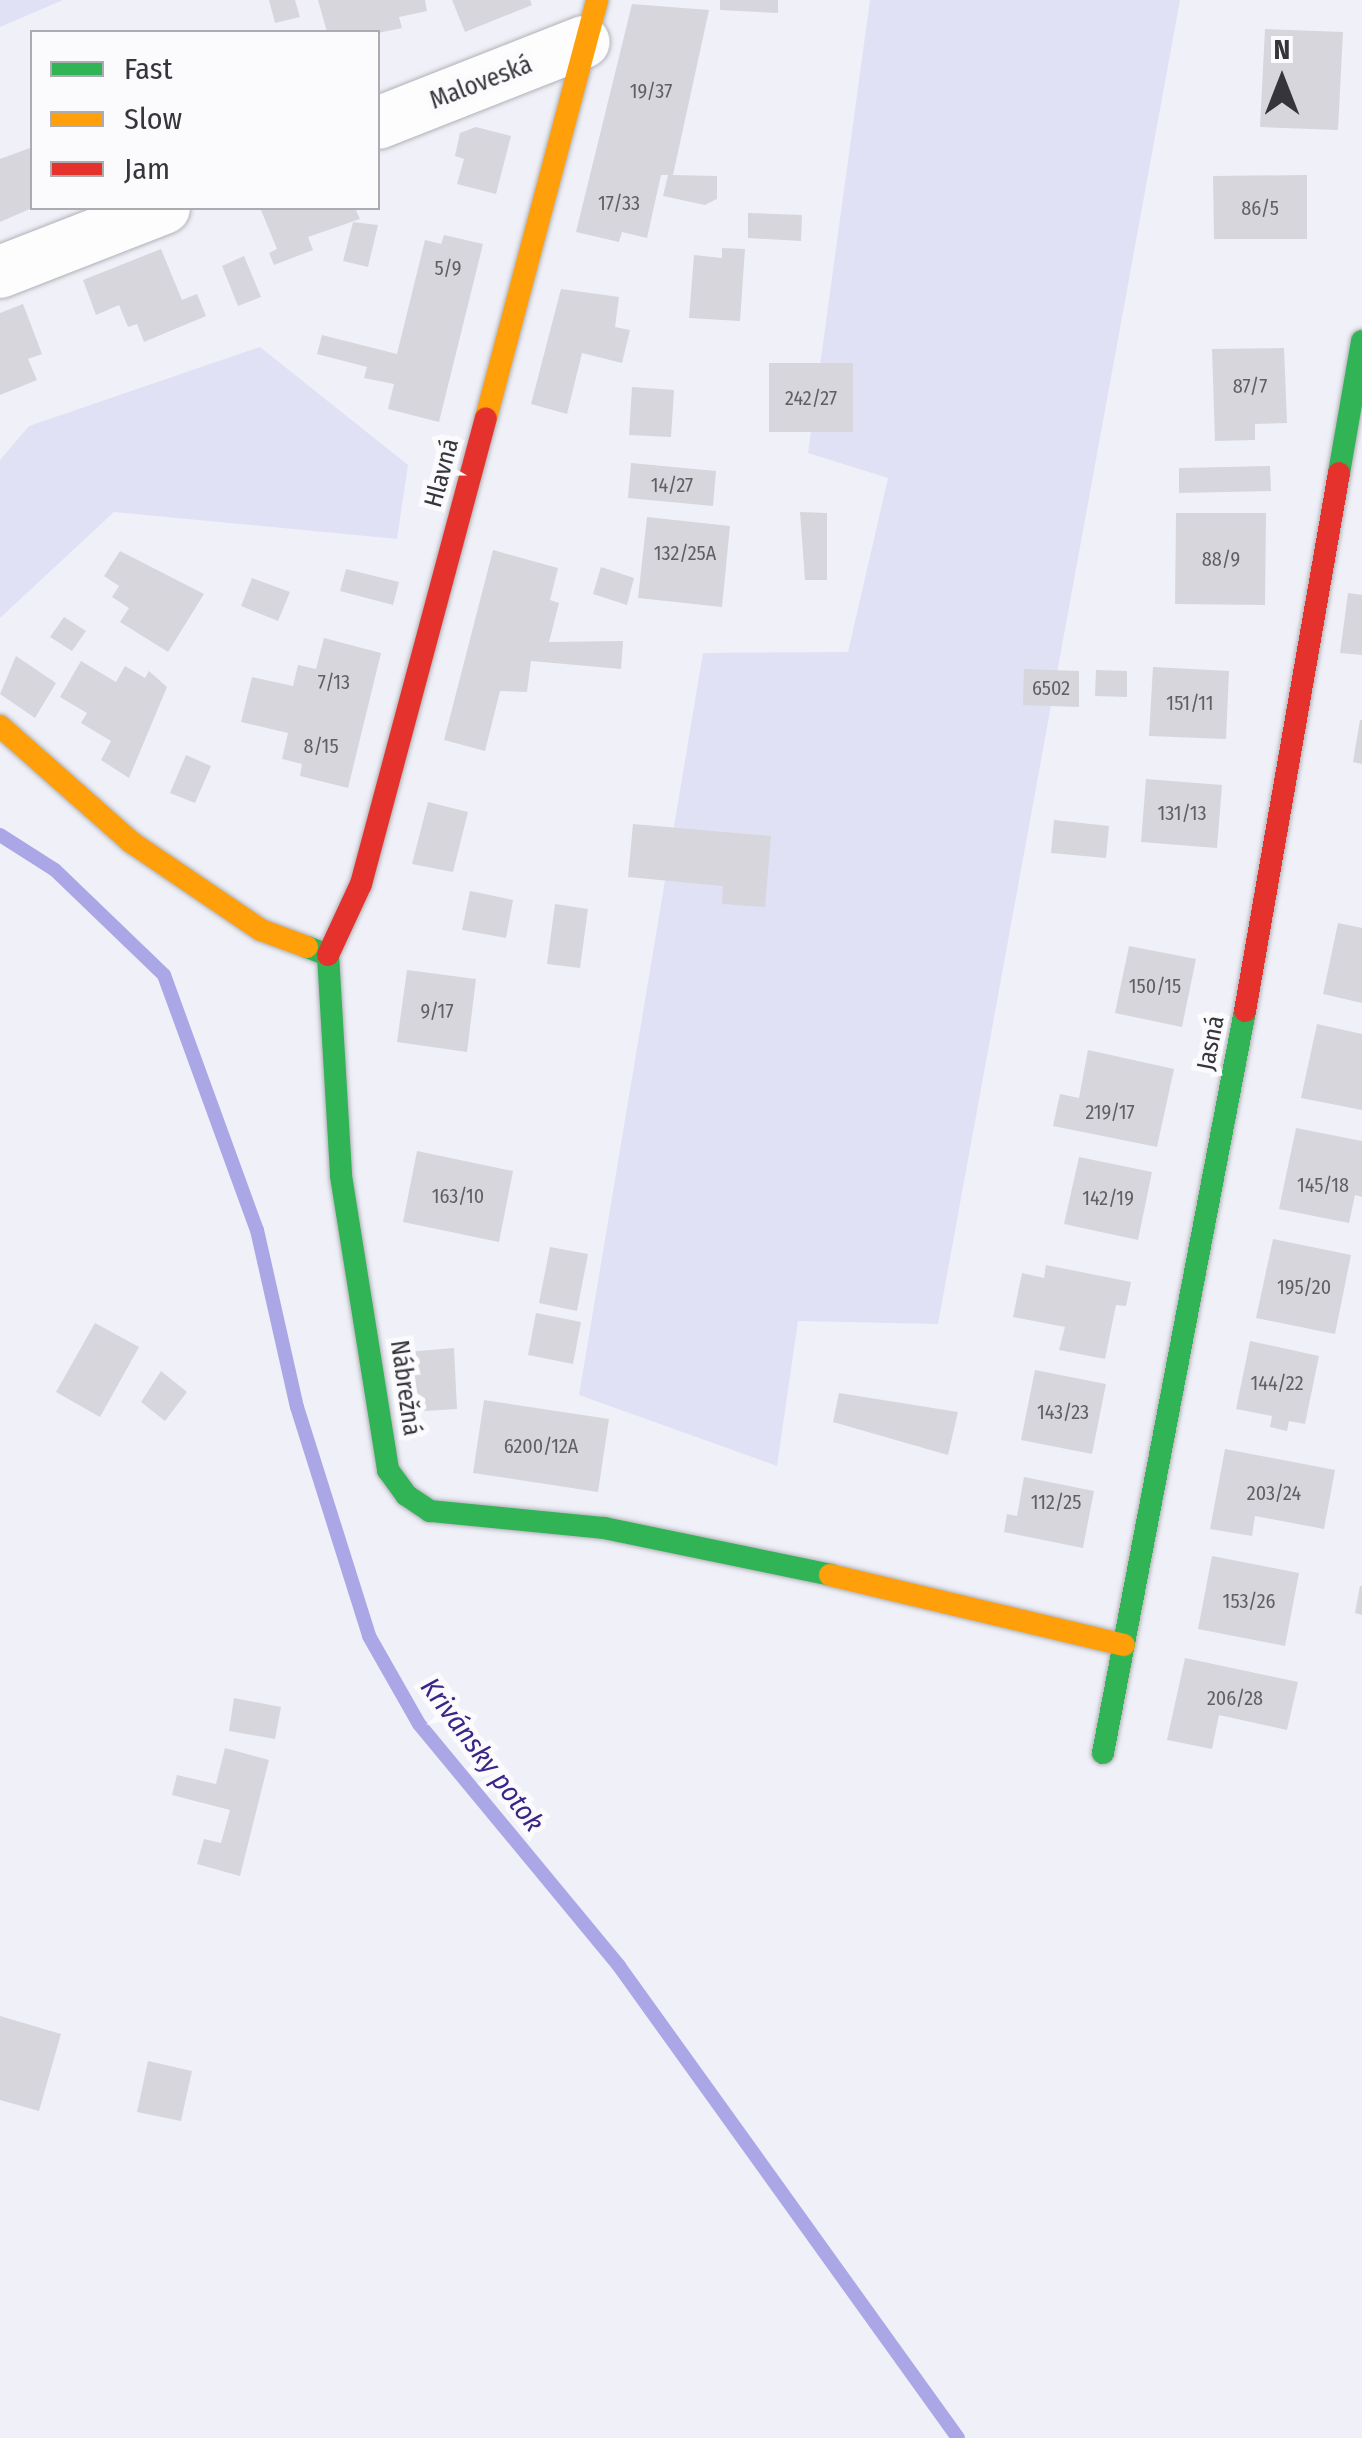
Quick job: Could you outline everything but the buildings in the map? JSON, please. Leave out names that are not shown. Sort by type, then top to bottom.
[{"type":"street","name":"Maloveská","points":[[380,123],[590,21]]},
{"type":"street","name":"Hlavná","points":[[328,955],[362,884],[590,21]]},
{"type":"street","points":[[0,272],[159,210]]},
{"type":"street","name":"Jasná","points":[[1103,1753],[1268,893],[1362,341]]},
{"type":"street","points":[[0,726],[130,842],[261,930],[328,955]]},
{"type":"street","name":"Nábrežná","points":[[328,955],[341,1176],[388,1470],[406,1495],[430,1511],[604,1528],[724,1550],[1124,1645]]},
{"type":"shaded area","points":[[0,0],[63,0],[0,27]]},
{"type":"shaded area","points":[[870,0],[1180,0],[938,1324],[798,1321],[777,1466],[579,1395],[703,653],[848,652],[888,478],[808,453]]},
{"type":"shaded area","points":[[260,347],[408,465],[397,539],[114,512],[0,618],[0,460],[29,426]]},
{"type":"waterway","name":"Krivánsky potok","points":[[0,835],[55,870],[164,975],[257,1230],[297,1407],[369,1636],[419,1724],[619,1966],[958,2438]]},
{"type":"traffic: fast","points":[[1339,473],[1362,341]]},
{"type":"traffic: fast","points":[[307,947],[328,955],[341,1176],[388,1470],[406,1495],[430,1511],[604,1528],[830,1575]]},
{"type":"traffic: fast","points":[[1103,1753],[1245,1011]]},
{"type":"traffic: slow","points":[[486,418],[597,0]]},
{"type":"traffic: slow","points":[[0,726],[131,842],[261,930],[307,947]]},
{"type":"traffic: slow","points":[[830,1575],[1124,1645]]},
{"type":"traffic: jam","points":[[328,955],[361,884],[486,418]]},
{"type":"traffic: jam","points":[[1245,1011],[1339,473]]}]
